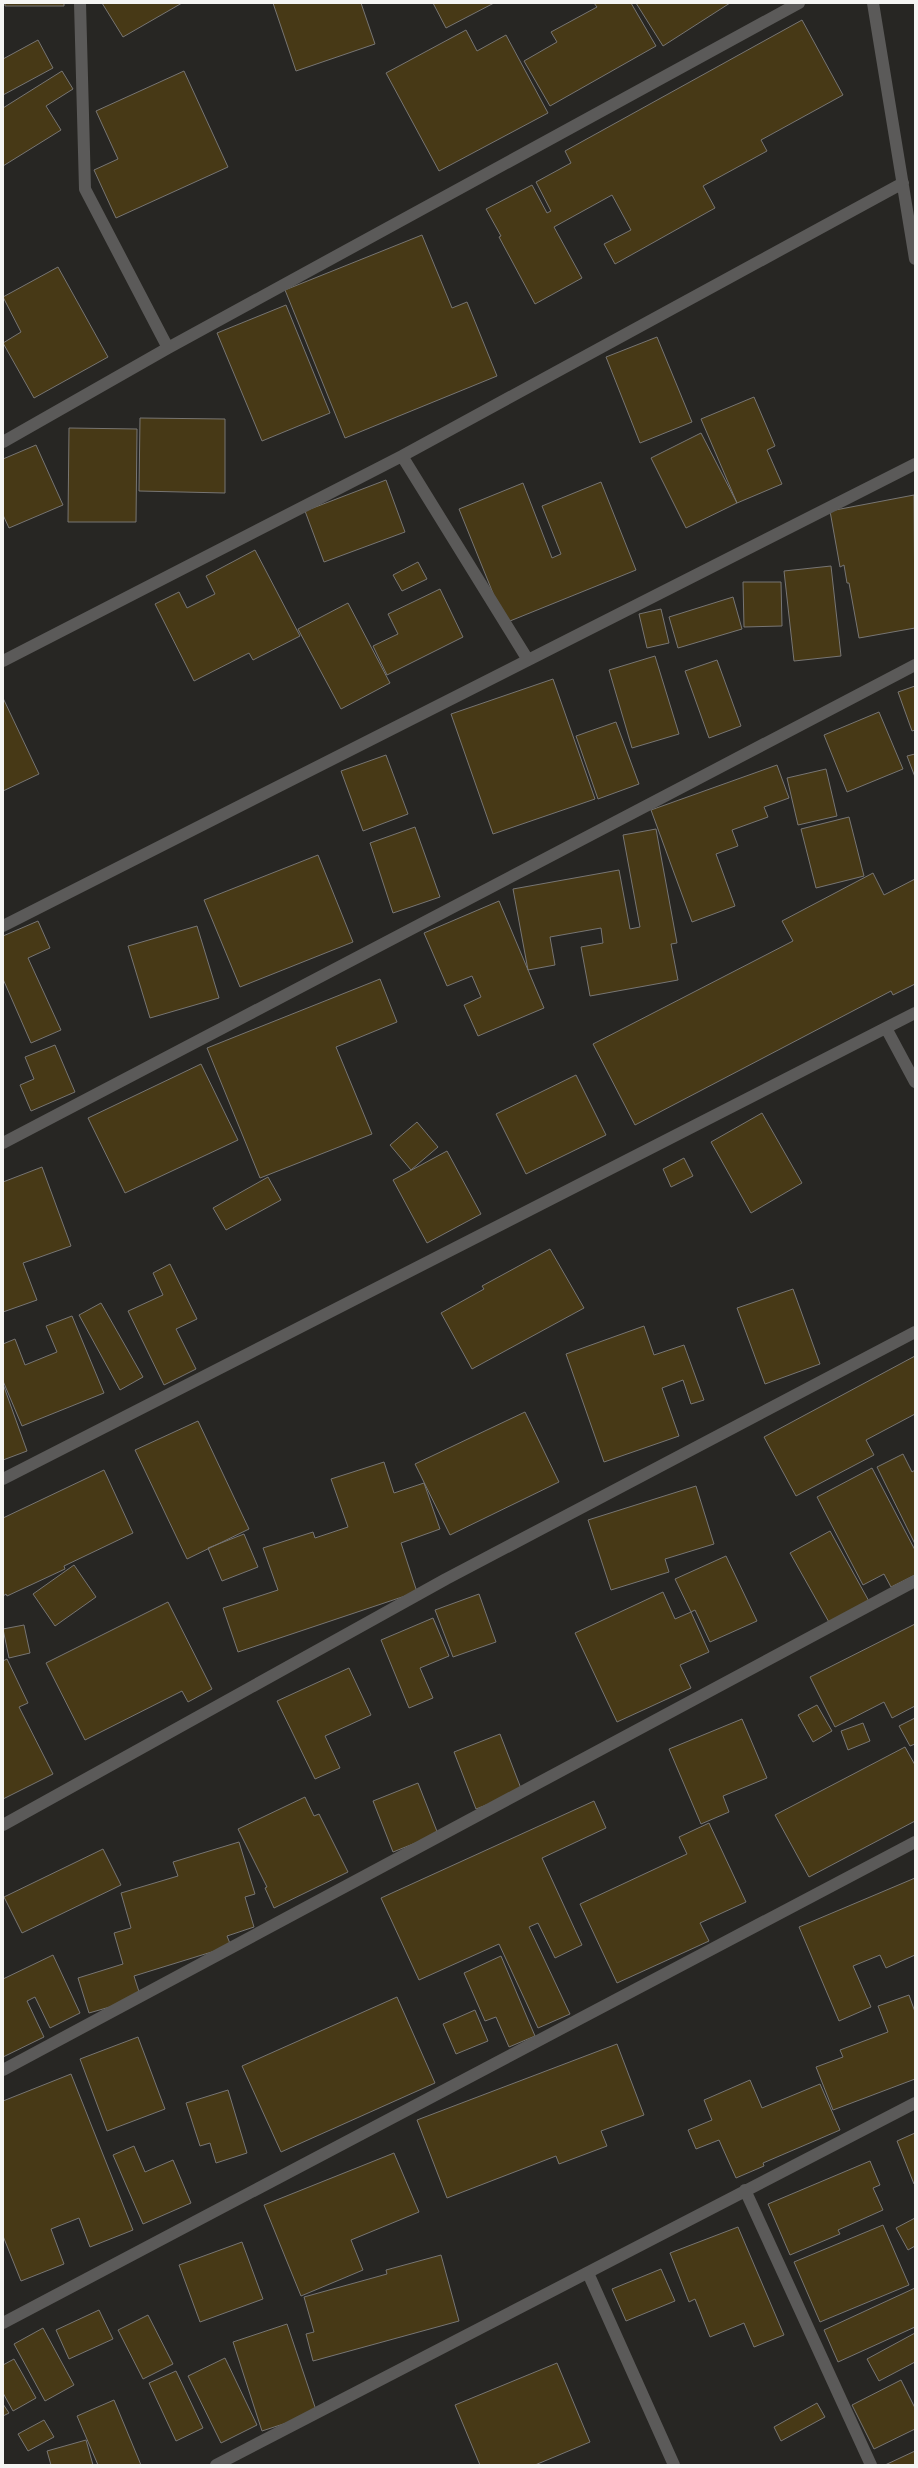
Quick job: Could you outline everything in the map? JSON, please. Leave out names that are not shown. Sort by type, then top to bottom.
[{"type":"street","points":[[80,3],[85,189],[168,348]]},
{"type":"street","points":[[3,442],[168,348],[799,3]]},
{"type":"street","points":[[873,3],[915,259]]},
{"type":"street","points":[[3,661],[402,456],[903,183]]},
{"type":"street","points":[[402,456],[528,660]]},
{"type":"street","points":[[3,926],[915,464]]},
{"type":"street","points":[[3,1143],[915,665]]},
{"type":"street","points":[[3,1479],[915,1013]]},
{"type":"street","points":[[886,1028],[915,1082]]},
{"type":"street","points":[[3,1825],[446,1579],[915,1332]]},
{"type":"street","points":[[3,2070],[915,1581]]},
{"type":"street","points":[[3,2323],[915,1842]]},
{"type":"street","points":[[216,2465],[915,2103]]},
{"type":"street","points":[[745,2190],[871,2465]]},
{"type":"street","points":[[588,2273],[674,2465]]},
{"type":"building","points":[[5,3],[64,3],[64,6],[5,6]]},
{"type":"building","points":[[102,3],[182,3],[123,37]]},
{"type":"building","points":[[273,3],[361,3],[375,44],[296,71]]},
{"type":"building","points":[[433,3],[494,3],[446,28]]},
{"type":"building","points":[[594,3],[631,3],[656,46],[550,106],[524,61],[557,42],[551,32],[597,7]]},
{"type":"building","points":[[636,3],[730,3],[663,46]]},
{"type":"building","points":[[802,20],[843,95],[761,140],[767,151],[703,186],[715,208],[615,264],[604,244],[631,230],[612,195],[554,227],[582,278],[535,304],[499,237],[501,236],[486,209],[532,185],[547,213],[551,211],[536,182],[571,163],[565,151]]},
{"type":"building","points":[[466,30],[477,51],[506,35],[548,113],[439,171],[386,73]]},
{"type":"building","points":[[38,40],[53,68],[3,95],[3,59]]},
{"type":"building","points":[[62,71],[73,89],[46,106],[61,130],[3,166],[3,108]]},
{"type":"building","points":[[184,71],[228,167],[116,218],[94,170],[118,159],[96,111]]},
{"type":"building","points":[[422,235],[452,308],[467,302],[497,376],[345,438],[285,290]]},
{"type":"building","points":[[58,267],[108,357],[34,398],[3,343],[21,332],[3,297]]},
{"type":"building","points":[[286,305],[330,413],[262,441],[217,333]]},
{"type":"building","points":[[657,337],[692,422],[640,443],[606,357]]},
{"type":"building","points":[[754,397],[775,446],[767,450],[782,484],[737,503],[701,419]]},
{"type":"building","points":[[140,418],[225,419],[225,493],[139,491]]},
{"type":"building","points":[[69,428],[137,429],[136,522],[68,522]]},
{"type":"building","points":[[701,433],[737,503],[686,528],[651,458]]},
{"type":"building","points":[[36,445],[63,505],[9,528],[3,515],[3,459]]},
{"type":"building","points":[[386,480],[405,532],[324,562],[305,511]]},
{"type":"building","points":[[601,482],[636,570],[505,623],[459,509],[523,483],[552,558],[561,554],[542,506]]},
{"type":"building","points":[[914,495],[915,628],[859,638],[849,583],[847,583],[844,565],[840,567],[830,511]]},
{"type":"building","points":[[255,550],[300,636],[253,660],[249,653],[194,681],[155,604],[179,592],[187,608],[215,594],[206,576]]},
{"type":"building","points":[[418,562],[427,579],[402,591],[393,575]]},
{"type":"building","points":[[831,566],[841,656],[794,661],[784,571]]},
{"type":"building","points":[[743,582],[781,582],[782,626],[744,627]]},
{"type":"building","points":[[440,589],[463,637],[387,675],[373,646],[398,634],[388,614]]},
{"type":"building","points":[[733,597],[742,629],[678,648],[669,617]]},
{"type":"building","points":[[348,603],[390,683],[341,709],[298,629]]},
{"type":"building","points":[[661,609],[669,643],[647,648],[639,614]]},
{"type":"building","points":[[655,656],[679,734],[632,748],[609,670]]},
{"type":"building","points":[[717,660],[741,726],[709,738],[685,671]]},
{"type":"building","points":[[553,679],[595,799],[493,834],[451,714]]},
{"type":"building","points":[[915,686],[915,730],[912,731],[898,692]]},
{"type":"building","points":[[3,698],[39,774],[3,791]]},
{"type":"building","points":[[879,712],[903,769],[847,792],[824,735]]},
{"type":"building","points":[[616,722],[639,784],[598,799],[576,736]]},
{"type":"building","points":[[915,754],[915,777],[907,756]]},
{"type":"building","points":[[386,755],[408,814],[363,831],[341,771]]},
{"type":"building","points":[[777,765],[789,798],[764,807],[768,817],[732,830],[738,846],[716,854],[735,906],[692,922],[651,810]]},
{"type":"building","points":[[826,769],[837,816],[798,825],[787,778]]},
{"type":"building","points":[[849,817],[864,876],[816,888],[801,829]]},
{"type":"building","points":[[415,827],[440,897],[393,913],[370,843]]},
{"type":"building","points":[[656,829],[677,943],[671,944],[678,980],[590,996],[581,947],[603,943],[601,928],[550,937],[555,965],[528,970],[513,889],[619,870],[630,929],[640,927],[623,835]]},
{"type":"building","points":[[318,855],[353,942],[240,987],[204,900]]},
{"type":"building","points":[[873,873],[884,895],[915,879],[915,984],[893,995],[891,991],[635,1125],[593,1044],[793,941],[782,921]]},
{"type":"building","points":[[499,901],[544,1008],[478,1036],[464,1005],[481,997],[472,976],[447,986],[424,933]]},
{"type":"building","points":[[38,921],[50,948],[28,958],[61,1030],[31,1043],[3,979],[3,936]]},
{"type":"building","points":[[197,926],[219,998],[150,1018],[128,946]]},
{"type":"building","points":[[380,979],[397,1022],[336,1047],[372,1134],[260,1178],[207,1048]]},
{"type":"building","points":[[55,1045],[75,1092],[31,1111],[20,1085],[34,1079],[25,1057]]},
{"type":"building","points":[[201,1064],[238,1140],[125,1193],[88,1118]]},
{"type":"building","points":[[576,1075],[606,1135],[526,1174],[496,1114]]},
{"type":"building","points":[[762,1113],[802,1183],[751,1213],[711,1142]]},
{"type":"building","points":[[417,1122],[438,1147],[411,1170],[390,1145]]},
{"type":"building","points":[[447,1151],[481,1214],[427,1243],[393,1180]]},
{"type":"building","points":[[684,1158],[693,1176],[671,1187],[663,1169]]},
{"type":"building","points":[[42,1167],[71,1246],[23,1263],[37,1300],[3,1312],[3,1182]]},
{"type":"building","points":[[268,1177],[281,1200],[226,1230],[213,1208]]},
{"type":"building","points":[[550,1249],[584,1308],[472,1369],[441,1313],[484,1289],[482,1286]]},
{"type":"building","points":[[170,1264],[197,1319],[176,1329],[196,1369],[164,1385],[128,1311],[163,1295],[153,1273]]},
{"type":"building","points":[[793,1289],[820,1364],[765,1384],[737,1308]]},
{"type":"building","points":[[101,1303],[143,1377],[120,1390],[79,1315]]},
{"type":"building","points":[[72,1316],[104,1393],[22,1426],[3,1381],[3,1344],[15,1339],[25,1365],[57,1352],[46,1326]]},
{"type":"building","points":[[644,1326],[654,1355],[684,1345],[704,1400],[691,1404],[683,1380],[662,1388],[679,1436],[604,1462],[566,1354]]},
{"type":"building","points":[[915,1356],[915,1414],[866,1440],[874,1455],[796,1496],[764,1437]]},
{"type":"building","points":[[3,1384],[27,1451],[3,1460]]},
{"type":"building","points":[[525,1412],[559,1482],[450,1535],[415,1464]]},
{"type":"building","points":[[198,1421],[249,1529],[187,1559],[135,1450]]},
{"type":"building","points":[[903,1454],[912,1472],[915,1470],[915,1544],[877,1467]]},
{"type":"building","points":[[384,1462],[394,1493],[424,1483],[440,1529],[401,1543],[417,1592],[238,1652],[223,1608],[278,1590],[263,1548],[313,1532],[315,1538],[348,1527],[331,1479]]},
{"type":"building","points":[[872,1468],[915,1550],[915,1575],[891,1587],[884,1574],[863,1585],[817,1497]]},
{"type":"building","points":[[104,1470],[133,1533],[64,1566],[65,1569],[7,1596],[6,1594],[3,1596],[3,1518]]},
{"type":"building","points":[[696,1486],[714,1544],[665,1559],[669,1572],[611,1590],[588,1520]]},
{"type":"building","points":[[830,1531],[870,1603],[830,1624],[790,1553]]},
{"type":"building","points":[[244,1534],[258,1567],[222,1581],[208,1548]]},
{"type":"building","points":[[726,1556],[757,1621],[710,1642],[695,1610],[691,1612],[675,1579]]},
{"type":"building","points":[[74,1565],[96,1597],[55,1626],[33,1594]]},
{"type":"building","points":[[663,1592],[675,1619],[691,1612],[709,1652],[680,1665],[691,1688],[617,1722],[575,1633]]},
{"type":"building","points":[[479,1594],[496,1642],[453,1657],[435,1610]]},
{"type":"building","points":[[168,1602],[212,1689],[188,1702],[182,1691],[85,1740],[46,1663]]},
{"type":"building","points":[[433,1618],[449,1656],[420,1668],[433,1698],[409,1708],[381,1640]]},
{"type":"building","points":[[915,1624],[915,1706],[892,1718],[884,1702],[835,1727],[810,1677]]},
{"type":"building","points":[[24,1625],[30,1653],[9,1658],[3,1629]]},
{"type":"building","points":[[7,1659],[28,1703],[19,1707],[53,1774],[3,1799],[3,1661]]},
{"type":"building","points":[[349,1668],[371,1715],[325,1736],[340,1768],[315,1779],[277,1701]]},
{"type":"building","points":[[817,1705],[832,1731],[813,1742],[798,1715]]},
{"type":"building","points":[[915,1718],[915,1744],[910,1746],[899,1726]]},
{"type":"building","points":[[742,1719],[767,1778],[723,1796],[729,1812],[701,1824],[669,1749]]},
{"type":"building","points":[[863,1723],[870,1741],[848,1750],[841,1731]]},
{"type":"building","points":[[500,1734],[522,1791],[476,1809],[454,1752]]},
{"type":"building","points":[[905,1747],[915,1765],[915,1821],[809,1877],[775,1815]]},
{"type":"building","points":[[418,1783],[438,1834],[393,1852],[373,1801]]},
{"type":"building","points":[[305,1797],[314,1816],[319,1814],[348,1872],[274,1908],[265,1888],[267,1887],[238,1829]]},
{"type":"building","points":[[594,1801],[606,1828],[542,1858],[582,1945],[555,1958],[538,1923],[529,1927],[570,2014],[538,2028],[499,1944],[419,1980],[381,1898]]},
{"type":"building","points":[[709,1823],[746,1902],[700,1923],[709,1941],[617,1983],[580,1904],[687,1854],[679,1837]]},
{"type":"building","points":[[239,1842],[255,1894],[245,1897],[254,1927],[227,1936],[231,1946],[134,1976],[141,1998],[89,2013],[78,1978],[123,1964],[114,1933],[131,1928],[121,1893],[178,1876],[173,1862]]},
{"type":"building","points":[[103,1849],[121,1885],[22,1933],[4,1897]]},
{"type":"building","points":[[915,1878],[915,1955],[886,1968],[880,1955],[853,1966],[871,2007],[839,2021],[799,1927]]},
{"type":"building","points":[[53,1955],[80,2013],[50,2028],[35,1997],[27,2001],[44,2037],[3,2057],[3,1979]]},
{"type":"building","points":[[501,1956],[535,2036],[509,2047],[496,2017],[485,2021],[464,1973]]},
{"type":"building","points":[[909,1995],[915,2012],[915,2079],[833,2110],[816,2067],[843,2057],[840,2050],[888,2032],[878,2006]]},
{"type":"building","points":[[397,1997],[435,2083],[281,2152],[242,2066]]},
{"type":"building","points":[[475,2010],[488,2041],[456,2054],[443,2024]]},
{"type":"building","points":[[138,2037],[165,2109],[107,2131],[80,2059]]},
{"type":"building","points":[[617,2044],[644,2115],[601,2131],[607,2146],[559,2164],[556,2156],[447,2198],[417,2120]]},
{"type":"building","points":[[71,2074],[133,2230],[90,2247],[79,2218],[51,2229],[64,2264],[21,2281],[3,2236],[3,2101]]},
{"type":"building","points":[[750,2080],[762,2108],[820,2084],[840,2130],[763,2163],[764,2166],[736,2178],[719,2140],[696,2149],[688,2130],[712,2120],[704,2100]]},
{"type":"building","points":[[228,2090],[247,2153],[216,2163],[210,2143],[200,2146],[186,2103]]},
{"type":"building","points":[[915,2133],[915,2184],[914,2184],[897,2141]]},
{"type":"building","points":[[134,2146],[145,2172],[173,2160],[191,2203],[143,2224],[113,2155]]},
{"type":"building","points":[[394,2153],[419,2212],[351,2240],[363,2270],[301,2296],[264,2205]]},
{"type":"building","points":[[870,2161],[880,2185],[873,2188],[883,2210],[838,2230],[840,2234],[790,2255],[768,2204]]},
{"type":"building","points":[[915,2218],[915,2246],[908,2250],[896,2228]]},
{"type":"building","points":[[883,2225],[909,2285],[820,2322],[794,2262]]},
{"type":"building","points":[[738,2227],[784,2335],[754,2347],[744,2323],[710,2337],[695,2299],[689,2302],[670,2253]]},
{"type":"building","points":[[242,2242],[263,2299],[200,2322],[179,2265]]},
{"type":"building","points":[[441,2255],[459,2321],[313,2361],[306,2334],[314,2332],[304,2297],[387,2274],[386,2270]]},
{"type":"building","points":[[661,2269],[675,2301],[626,2321],[612,2289]]},
{"type":"building","points":[[915,2288],[915,2327],[838,2362],[824,2330]]},
{"type":"building","points":[[99,2310],[113,2339],[69,2359],[56,2330]]},
{"type":"building","points":[[148,2315],[173,2364],[143,2379],[118,2330]]},
{"type":"building","points":[[287,2324],[317,2413],[262,2431],[233,2342]]},
{"type":"building","points":[[43,2328],[74,2385],[45,2401],[14,2344]]},
{"type":"building","points":[[915,2333],[915,2362],[879,2381],[867,2359]]},
{"type":"building","points":[[225,2358],[257,2425],[221,2443],[188,2376]]},
{"type":"building","points":[[14,2359],[36,2398],[13,2411],[3,2393],[3,2365]]},
{"type":"building","points":[[557,2363],[590,2442],[535,2465],[480,2465],[455,2405]]},
{"type":"building","points":[[176,2371],[203,2428],[176,2441],[149,2383]]},
{"type":"building","points":[[901,2380],[915,2408],[915,2429],[874,2449],[852,2405]]},
{"type":"building","points":[[114,2400],[141,2465],[98,2465],[77,2416]]},
{"type":"building","points":[[817,2403],[825,2417],[781,2441],[774,2427]]},
{"type":"building","points":[[3,2404],[9,2413],[3,2416]]},
{"type":"building","points":[[44,2420],[54,2437],[28,2451],[18,2434]]},
{"type":"building","points":[[86,2440],[93,2465],[51,2465],[47,2451]]},
{"type":"building","points":[[915,2451],[915,2465],[885,2465]]}]
